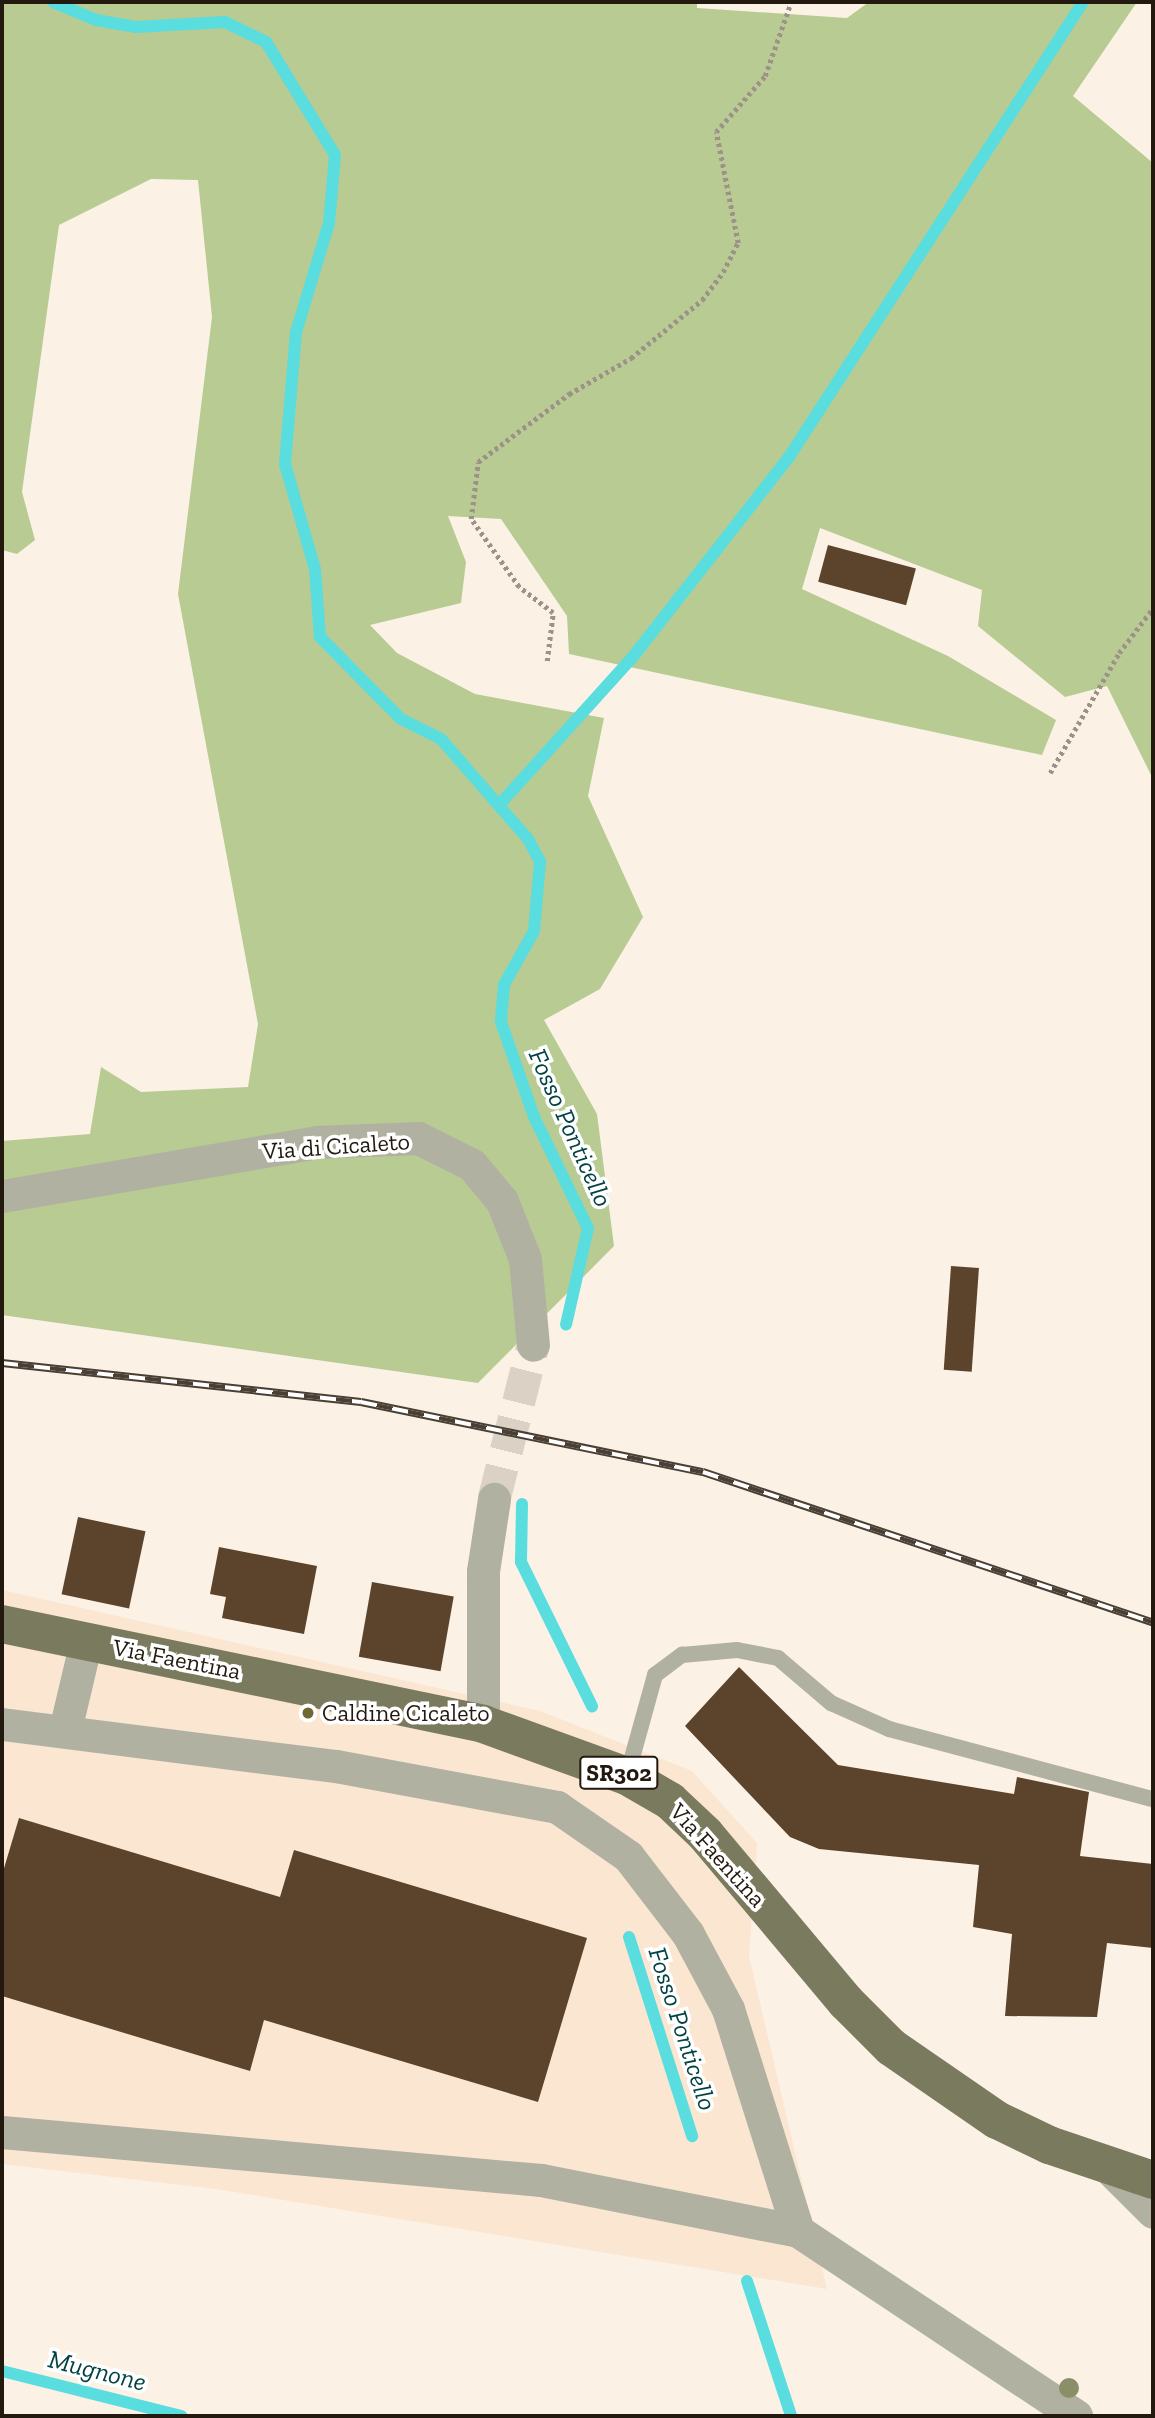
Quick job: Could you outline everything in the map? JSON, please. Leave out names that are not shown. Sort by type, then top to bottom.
[{"type":"main road","name":"Via Faentina","points":[[2,1624],[483,1724],[627,1776],[670,1801],[705,1834],[846,2002],[891,2047],[997,2120],[1105,2165],[1153,2180]]},
{"type":"street","name":"Via di Cicaleto","points":[[2,1196],[317,1142],[418,1138],[472,1165],[502,1201],[525,1259],[533,1345]]},
{"type":"street","points":[[483,1724],[484,1571],[494,1499]]},
{"type":"street","name":"Via Faentina","points":[[65,1730],[86,1641]]},
{"type":"street","points":[[2,1724],[336,1766],[557,1807],[628,1856],[688,1934],[728,2009],[798,2231]]},
{"type":"street","points":[[2,2132],[541,2180],[798,2231],[1076,2416]]},
{"type":"street","points":[[1105,2165],[1153,2212]]},
{"type":"lane","points":[[627,1776],[654,1675],[682,1655],[737,1650],[778,1658],[831,1703],[889,1729],[1153,1798]]},
{"type":"path","points":[[547,661],[553,613],[519,587],[471,519],[478,462],[569,394],[631,358],[702,300],[723,272],[738,243],[716,132],[765,76],[791,2]]},
{"type":"path","points":[[1050,773],[1119,653],[1153,608]]},
{"type":"shaded area","points":[[2,1590],[540,1711],[692,1771],[757,1843],[749,1956],[827,2289],[216,2189],[2,2164]]},
{"type":"green space","points":[[2,2],[697,2],[697,8],[847,18],[869,2],[1137,2],[1073,96],[1153,163],[1153,779],[1107,686],[1065,697],[978,626],[982,590],[820,528],[802,589],[948,656],[1056,720],[1042,755],[569,654],[567,616],[501,519],[448,516],[466,562],[461,603],[370,625],[397,653],[475,694],[604,718],[588,796],[643,917],[600,989],[544,1020],[597,1114],[614,1246],[478,1383],[2,1315],[2,1141],[90,1134],[101,1067],[141,1092],[248,1087],[258,1024],[178,594],[212,317],[198,180],[151,179],[59,225],[22,492],[35,540],[17,554],[2,550]]},
{"type":"building","points":[[828,545],[916,569],[906,605],[818,582]]},
{"type":"building","points":[[951,1266],[979,1268],[972,1372],[944,1370]]},
{"type":"building","points":[[78,1517],[145,1531],[129,1609],[62,1594]]},
{"type":"building","points":[[219,1547],[317,1566],[304,1634],[222,1618],[226,1597],[210,1594]]},
{"type":"building","points":[[372,1582],[454,1596],[441,1671],[359,1657]]},
{"type":"building","points":[[739,1667],[838,1765],[1014,1794],[1017,1777],[1089,1792],[1080,1856],[1153,1864],[1153,1948],[1107,1943],[1097,2017],[1005,2016],[1012,1934],[973,1927],[979,1865],[819,1849],[790,1837],[685,1726]]},
{"type":"building","points":[[19,1818],[280,1897],[294,1850],[587,1938],[538,2102],[264,2020],[250,2071],[2,1996],[2,1875]]},
{"type":"waterway","name":"Fosso Ponticello","points":[[53,2],[96,20],[136,27],[225,22],[266,42],[335,155],[329,223],[296,332],[285,464],[315,569],[320,637],[401,719],[441,739],[528,839],[540,862],[534,931],[504,985],[501,1022],[534,1117],[588,1228],[566,1325]]},
{"type":"waterway","points":[[500,804],[632,658],[789,457],[1083,2]]},
{"type":"waterway","name":"Fosso Ponticello","points":[[522,1504],[521,1562],[592,1706]]},
{"type":"waterway","name":"Fosso Ponticello","points":[[629,1937],[692,2136]]},
{"type":"waterway","name":"Fosso Ponticello","points":[[747,2281],[791,2416]]},
{"type":"waterway","name":"Mugnone","points":[[2,2371],[181,2416]]},
{"type":"tunnel","points":[[494,1499],[533,1345]]},
{"type":"railway","points":[[2,1363],[361,1402],[703,1472],[1153,1623]]},
{"type":"place","name":"Caldine Cicaleto","points":[[308,1713]]}]
